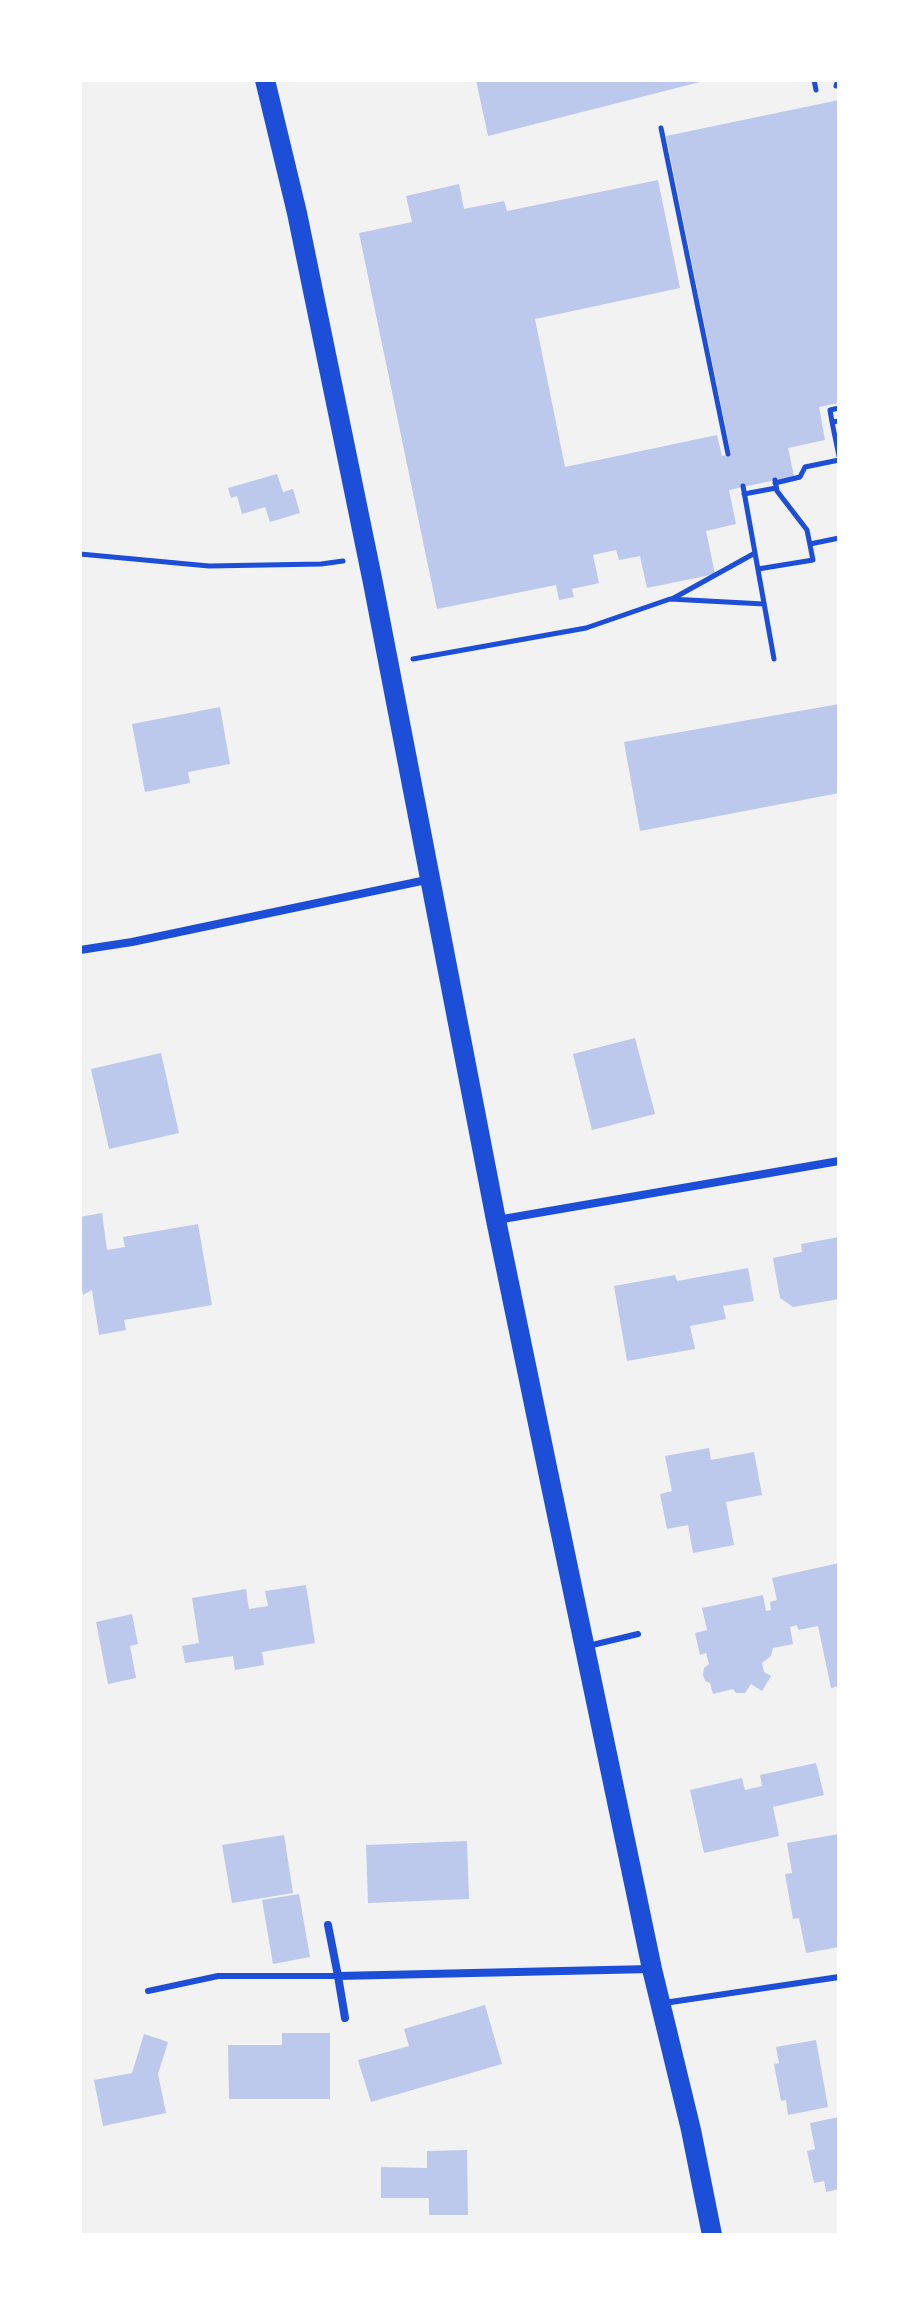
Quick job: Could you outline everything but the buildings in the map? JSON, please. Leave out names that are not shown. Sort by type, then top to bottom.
[{"type":"main road","points":[[265,80],[297,213],[389,663],[496,1220],[584,1646],[712,2235]]},
{"type":"street","points":[[80,950],[132,942],[431,878]]},
{"type":"street","points":[[496,1220],[839,1161]]},
{"type":"street","points":[[328,1925],[345,2018]]},
{"type":"street","points":[[338,1976],[652,1969]]},
{"type":"lane","points":[[584,1646],[638,1634]]},
{"type":"lane","points":[[148,1991],[218,1976],[338,1976]]},
{"type":"lane","points":[[660,2004],[839,1977]]},
{"type":"path","points":[[814,80],[816,90]]},
{"type":"path","points":[[661,128],[728,454]]},
{"type":"path","points":[[744,494],[800,477],[805,467],[839,458],[836,421],[830,410],[839,408]]},
{"type":"path","points":[[758,569],[813,560],[807,530],[776,483]]},
{"type":"path","points":[[743,486],[774,659]]},
{"type":"path","points":[[810,544],[839,538]]},
{"type":"path","points":[[389,663],[586,628],[670,599],[755,553]]},
{"type":"path","points":[[80,554],[209,566],[321,564],[367,556]]},
{"type":"path","points":[[670,599],[764,604]]}]
